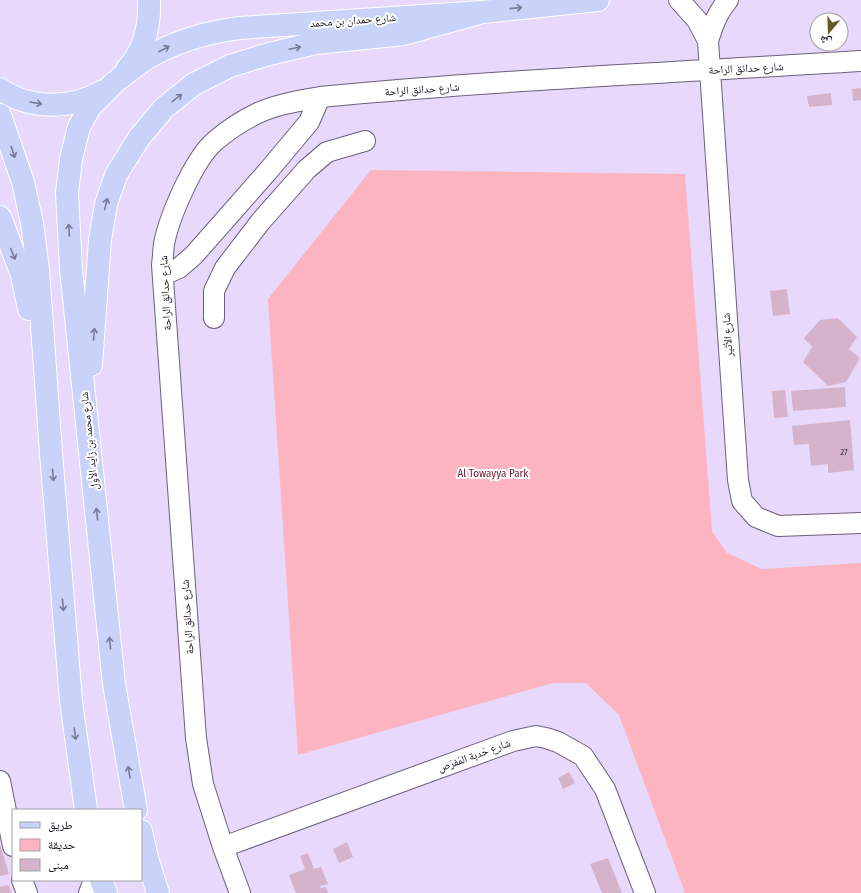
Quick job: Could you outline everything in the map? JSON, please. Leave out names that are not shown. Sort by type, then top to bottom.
[{"type":"main road","points":[[0,89],[30,102],[45,104],[74,103],[102,92],[117,81],[132,65],[143,44],[147,33],[150,15],[149,0]]},
{"type":"main road","name":"شارع حمدان بن محمد","points":[[117,81],[147,58],[176,43],[218,30],[483,12],[598,0]]},
{"type":"main road","points":[[91,456],[91,373],[100,240],[106,204],[116,175],[139,138],[164,108],[194,84],[230,66],[269,54],[316,44],[404,34],[483,12]]},
{"type":"main road","name":"شارع محمد بن زايد الأول","points":[[117,81],[90,108],[79,127],[71,159],[67,193],[71,269],[114,684],[136,809]]},
{"type":"main road","points":[[0,115],[23,182],[32,223],[38,269],[71,701],[86,809]]},
{"type":"main road","points":[[0,217],[22,275],[28,303],[51,452]]},
{"type":"main road","points":[[142,836],[147,858],[158,893]]},
{"type":"main road","points":[[101,881],[106,893]]},
{"type":"street","name":"شارع الأثير","points":[[679,0],[697,20],[708,41]]},
{"type":"street","name":"شارع الأثير","points":[[728,0],[720,9],[714,21],[708,41],[738,480],[742,501],[756,517],[778,526],[861,523]]},
{"type":"street","name":"شارع حدائق الراحة","points":[[240,893],[223,847],[203,784],[196,738],[162,265],[164,244],[171,219],[187,182],[199,162],[214,142],[244,120],[279,105],[320,97],[621,74],[861,61]]},
{"type":"street","points":[[163,275],[179,268],[194,255],[242,201],[309,122],[320,97]]},
{"type":"street","points":[[214,318],[214,291],[225,268],[261,221],[307,169],[327,152],[366,141]]},
{"type":"street","name":"شارع حَدبة المَفرَص","points":[[223,847],[513,741],[536,736],[558,742],[583,756],[605,789],[645,893]]},
{"type":"street","points":[[0,781],[12,841]]},
{"type":"street","points":[[22,881],[27,893]]},
{"type":"street","points":[[89,893],[94,881]]},
{"type":"green space","name":"Al Towayya Park","points":[[371,170],[685,174],[712,531],[727,553],[762,569],[861,563],[861,893],[685,893],[619,715],[586,683],[553,683],[298,755],[268,299]]},
{"type":"building","points":[[861,88],[861,100],[853,101],[852,89]]},
{"type":"building","points":[[831,93],[832,105],[809,107],[807,96]]},
{"type":"building","points":[[787,289],[790,314],[773,316],[770,291]]},
{"type":"building","points":[[838,318],[857,337],[849,349],[860,358],[846,382],[828,386],[803,362],[812,347],[804,338],[820,320]]},
{"type":"building","points":[[845,387],[846,407],[793,411],[791,391]]},
{"type":"building","points":[[785,390],[788,417],[774,418],[772,391]]},
{"type":"building","points":[[850,420],[854,470],[828,473],[828,464],[811,466],[809,444],[794,445],[792,426]]},
{"type":"building","points":[[569,772],[575,783],[563,789],[558,778]]},
{"type":"building","points":[[347,842],[353,857],[339,863],[333,849]]},
{"type":"building","points":[[0,844],[9,874],[0,876]]},
{"type":"building","points":[[308,853],[314,869],[321,867],[328,884],[320,886],[321,888],[326,887],[328,893],[296,893],[289,875],[305,869],[300,856]]},
{"type":"building","points":[[608,858],[622,893],[602,893],[590,864]]},
{"type":"building","points":[[9,885],[11,893],[0,893],[0,887]]}]
